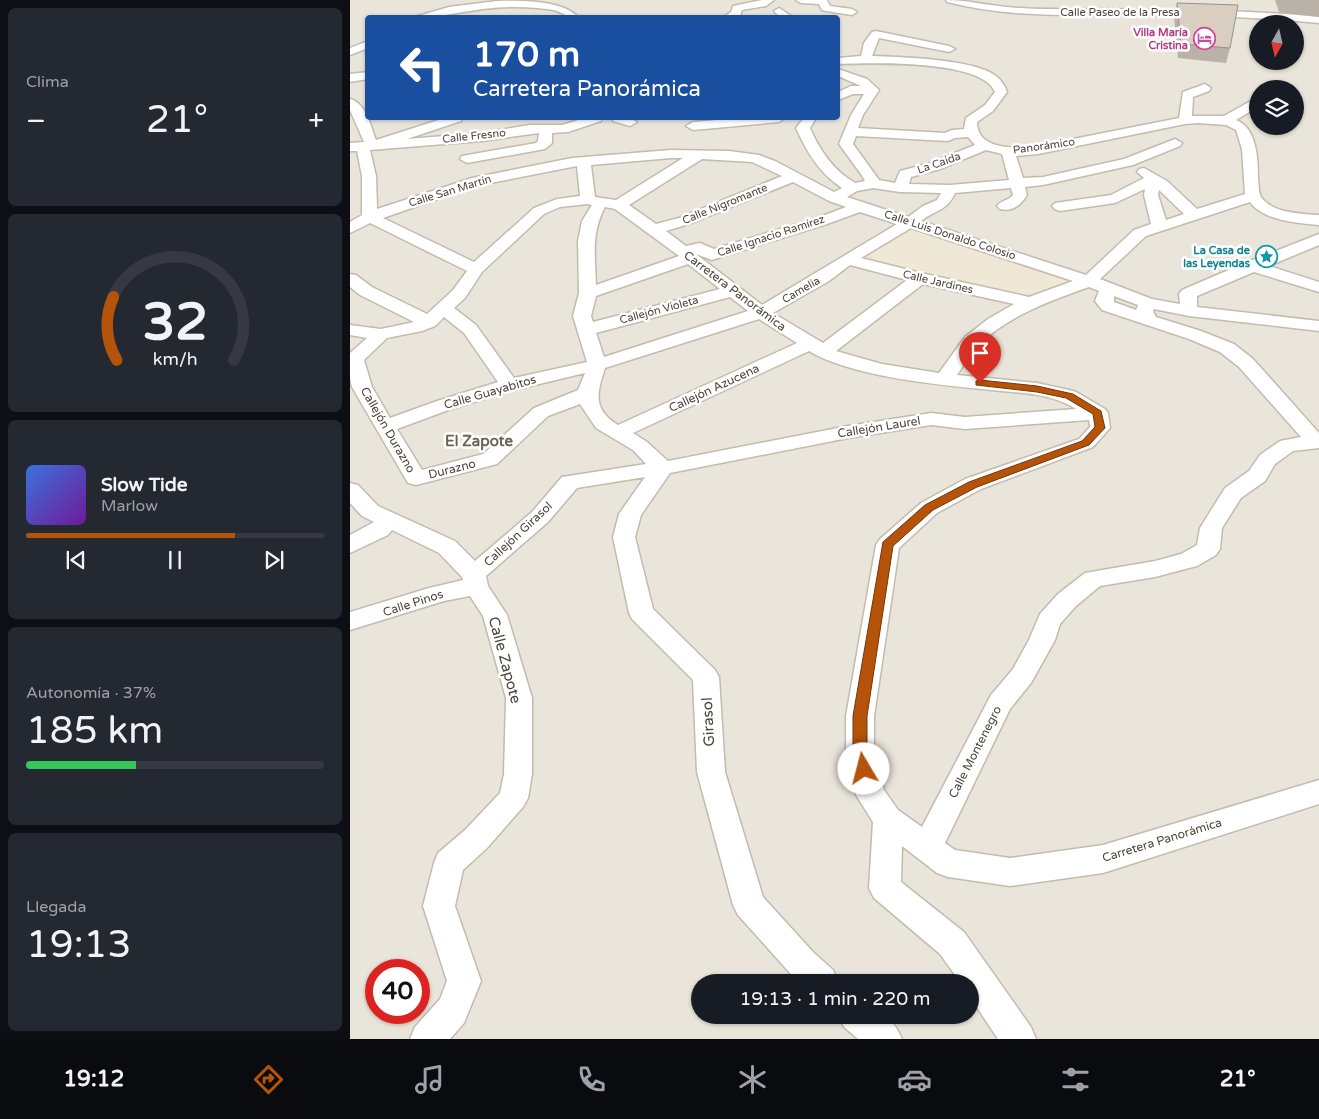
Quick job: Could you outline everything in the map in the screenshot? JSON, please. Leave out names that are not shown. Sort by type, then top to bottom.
[{"type":"street","points":[[733,15],[737,8],[762,4],[769,0]]},
{"type":"street","points":[[801,0],[823,1],[826,8],[852,12]]},
{"type":"street","name":"Calle Paseo de la Presa","points":[[951,0],[972,5],[1038,12],[1251,14],[1319,20]]},
{"type":"street","points":[[429,15],[479,3],[516,1],[562,9],[570,12],[572,15]]},
{"type":"street","points":[[823,15],[832,8]]},
{"type":"street","points":[[779,12],[784,15]]},
{"type":"street","points":[[866,59],[870,43],[876,34],[949,49]]},
{"type":"street","points":[[350,42],[365,42]]},
{"type":"street","points":[[350,52],[365,44]]},
{"type":"street","points":[[840,61],[866,59],[929,63],[972,71],[990,78],[998,84],[1001,92],[989,108],[971,121],[971,132],[976,140],[986,146]]},
{"type":"street","points":[[840,73],[863,82],[870,94]]},
{"type":"street","points":[[350,78],[365,76]]},
{"type":"street","points":[[1185,120],[1187,95],[1205,88]]},
{"type":"street","points":[[840,95],[870,94]]},
{"type":"street","points":[[870,94],[857,115],[846,144],[868,173],[873,184]]},
{"type":"street","points":[[1244,95],[1249,97]]},
{"type":"street","points":[[350,103],[358,111],[363,179],[370,217],[476,269]]},
{"type":"street","points":[[1225,121],[1249,106]]},
{"type":"street","name":"Panorámico","points":[[986,146],[1008,151],[1041,148],[1185,120],[1207,118],[1225,121]]},
{"type":"street","points":[[362,147],[450,120]]},
{"type":"street","name":"Calle Fresno","points":[[362,147],[482,137],[529,130],[563,129],[590,120]]},
{"type":"street","points":[[693,126],[758,120]]},
{"type":"street","points":[[809,120],[803,128],[809,143],[840,182],[853,188]]},
{"type":"street","points":[[1225,121],[1239,126],[1243,132],[1249,156],[1253,196],[1262,206],[1284,215],[1319,220]]},
{"type":"street","points":[[834,198],[853,188],[873,184],[900,188],[950,188],[1042,181],[1128,162],[1175,143],[1147,128]]},
{"type":"street","points":[[467,159],[540,146],[545,143],[546,130]]},
{"type":"street","points":[[850,132],[948,137],[952,134],[971,132]]},
{"type":"street","name":"La Caida","points":[[900,188],[905,174],[935,166],[986,146]]},
{"type":"street","points":[[1005,206],[1015,202],[1020,195],[1008,151]]},
{"type":"street","points":[[350,330],[381,334],[416,327],[437,315],[459,294],[476,269],[539,211],[557,203],[602,202],[700,154]]},
{"type":"street","name":"Calle Luis Donaldo Colosio","points":[[584,161],[645,155],[700,154],[754,158],[794,176],[834,198],[1109,288],[1104,301],[1108,306],[1149,312]]},
{"type":"street","points":[[584,161],[602,202]]},
{"type":"street","name":"Calle San Martín","points":[[350,228],[370,217],[472,182],[584,161]]},
{"type":"street","points":[[1128,162],[1162,184],[1195,216]]},
{"type":"street","name":"Calle Nigromante","points":[[654,229],[684,221],[794,176]]},
{"type":"street","points":[[1060,206],[1115,199],[1154,179]]},
{"type":"street","points":[[1154,179],[1151,195],[1160,227]]},
{"type":"street","name":"Camelia","points":[[597,365],[761,313],[823,277],[847,259],[911,222],[928,209],[943,203],[950,188]]},
{"type":"street","points":[[944,380],[971,341],[994,323],[1030,302],[1089,281],[1140,233],[1253,196]]},
{"type":"street","points":[[602,202],[590,221],[586,241],[588,293],[582,316],[597,365],[587,394],[591,407],[603,424],[640,446],[663,468]]},
{"type":"street","name":"Carretera Panorámica","points":[[602,202],[654,229],[761,313],[816,348],[880,369],[944,380],[1037,389],[1061,394],[1069,396],[1098,413],[1100,428],[1086,443],[973,484],[929,508],[888,545],[860,716],[860,756],[871,795],[888,819],[948,863],[1010,872],[1103,859],[1319,792]]},
{"type":"street","name":"Calle Ignacio Ramírez","points":[[588,293],[700,248],[712,255],[822,221],[861,206]]},
{"type":"street","points":[[1284,215],[1319,210]]},
{"type":"street","points":[[1190,311],[1188,294],[1319,239]]},
{"type":"street","points":[[1299,247],[1319,253]]},
{"type":"street","name":"Calle Jardines","points":[[847,259],[920,278],[1030,302]]},
{"type":"street","points":[[1252,266],[1319,287]]},
{"type":"street","name":"Callejón Azucena","points":[[619,432],[816,348],[920,278]]},
{"type":"street","points":[[350,279],[366,291],[437,315],[470,329],[509,385]]},
{"type":"street","name":"Callejón Violeta","points":[[585,330],[733,291]]},
{"type":"street","points":[[1149,312],[1190,311],[1319,326]]},
{"type":"street","points":[[1149,312],[1194,335],[1227,348],[1246,363],[1317,442]]},
{"type":"street","name":"Callejón Durazno","points":[[381,334],[354,359],[362,387],[416,478]]},
{"type":"street","name":"Calle Guayabitos","points":[[385,427],[444,405],[509,385],[597,365]]},
{"type":"street","name":"Durazno","points":[[416,478],[490,459],[541,412],[587,394]]},
{"type":"street","name":"Callejón Laurel","points":[[663,468],[848,432],[931,419],[965,423],[1098,413]]},
{"type":"street","name":"Calle Montenegro","points":[[927,848],[1000,702],[1022,676],[1042,640],[1049,620],[1067,600],[1093,579],[1155,569],[1190,560],[1208,549],[1211,528],[1233,493],[1257,476],[1267,460],[1287,445],[1317,442]]},
{"type":"street","name":"Callejón Girasol","points":[[475,580],[540,517],[570,482],[663,468]]},
{"type":"street","name":"Girasol","points":[[663,468],[630,514],[624,537],[641,613],[706,677],[711,772],[748,905],[813,974]]},
{"type":"street","name":"Calle Zapote","points":[[350,490],[370,511],[448,547],[475,580],[495,615],[518,698],[518,774],[513,798],[476,839],[449,863],[439,906],[464,981],[452,1011],[427,1039]]},
{"type":"street","points":[[350,545],[380,530],[387,520]]},
{"type":"street","name":"Calle Pinos","points":[[350,621],[367,618],[460,588],[475,580]]},
{"type":"street","points":[[888,819],[885,888],[952,943],[1019,1039]]},
{"type":"street","points":[[867,1024],[885,1039]]},
{"type":"shaded area","points":[[350,0],[1319,0],[1319,1039],[350,1039]]},
{"type":"shaded area","points":[[916,227],[1075,281],[1030,298],[887,268],[867,252]]},
{"type":"building","name":"Villa María Cristina","points":[[1177,3],[1238,5],[1230,48],[1181,44]]},
{"type":"place","name":"Villa María Cristina","points":[[1204,38]]},
{"type":"place","name":"La Casa de las Leyendas","points":[[1266,256]]},
{"type":"district","name":"El Zapote","points":[[479,441]]},
{"type":"route","points":[[864,769],[860,756],[860,716],[888,545],[929,508],[973,484],[1086,443],[1100,428],[1098,413],[1069,396],[1037,389],[980,383]]}]
